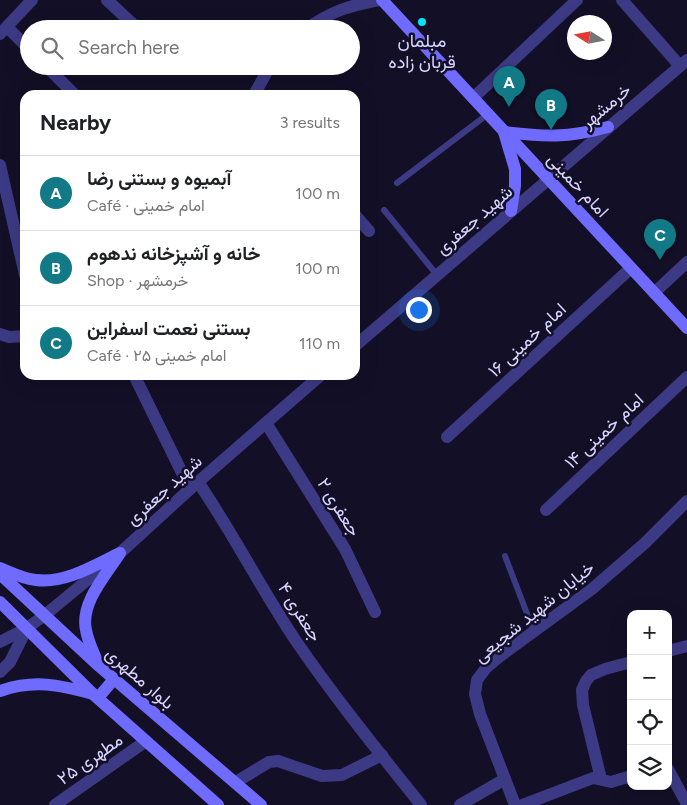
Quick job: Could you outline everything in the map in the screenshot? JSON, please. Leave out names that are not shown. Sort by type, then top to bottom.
[{"type":"main road","name":"امام خمینی","points":[[381,0],[687,328]]},
{"type":"main road","points":[[511,211],[515,186],[515,169],[504,132],[560,136],[582,134],[608,127]]},
{"type":"main road","points":[[0,568],[21,577],[38,581],[62,579],[120,553]]},
{"type":"main road","points":[[99,666],[86,630],[86,613],[89,601],[120,553]]},
{"type":"main road","name":"بلوار مطهری","points":[[0,574],[99,666],[261,805]]},
{"type":"main road","points":[[0,602],[96,696],[218,805]]},
{"type":"main road","points":[[96,696],[114,679]]},
{"type":"main road","points":[[0,691],[31,684],[55,684],[96,696]]},
{"type":"street","points":[[20,42],[3,30],[32,0]]},
{"type":"street","points":[[107,0],[128,20]]},
{"type":"street","points":[[318,20],[349,6],[381,0]]},
{"type":"street","points":[[473,98],[577,0]]},
{"type":"street","points":[[622,0],[684,63]]},
{"type":"street","name":"خرمشهر","points":[[548,179],[684,63]]},
{"type":"street","points":[[55,75],[70,90]]},
{"type":"street","points":[[257,90],[265,75]]},
{"type":"street","points":[[0,165],[20,253]]},
{"type":"street","name":"شهید جعفری","points":[[360,342],[548,179]]},
{"type":"street","points":[[360,221],[369,231]]},
{"type":"street","points":[[654,293],[687,262]]},
{"type":"street","name":"امام خمینی ۱۶","points":[[447,437],[631,268]]},
{"type":"street","points":[[0,334],[20,336]]},
{"type":"street","name":"امام خمینی ۱۴","points":[[546,510],[687,377]]},
{"type":"street","name":"جعفری ۴","points":[[137,380],[194,486],[220,515],[295,639],[341,704],[420,805]]},
{"type":"street","name":"شهید جعفری","points":[[0,642],[27,628],[46,615],[120,553],[315,380]]},
{"type":"street","name":"جعفری ۲","points":[[266,423],[345,549],[375,612]]},
{"type":"street","name":"خیابان شهید شجیعی","points":[[515,805],[480,714],[475,694],[477,680],[486,668],[592,589],[645,543],[687,501]]},
{"type":"street","points":[[0,672],[10,662],[27,628]]},
{"type":"street","points":[[672,650],[687,646]]},
{"type":"street","points":[[601,779],[583,705],[582,690],[591,675],[627,663]]},
{"type":"street","name":"مطهری ۲۵","points":[[55,805],[146,741]]},
{"type":"street","points":[[236,782],[269,762],[278,761],[322,776],[342,775],[382,756]]},
{"type":"street","points":[[672,776],[687,804]]},
{"type":"street","points":[[522,805],[593,778],[611,782],[627,777]]},
{"type":"street","points":[[460,805],[505,779]]},
{"type":"lane","points":[[397,183],[488,114]]},
{"type":"lane","points":[[384,210],[437,275]]},
{"type":"lane","points":[[505,556],[534,632]]},
{"type":"place","name":"مبلمان قربان زاده","points":[[422,22]]},
{"type":"place","name":"آبمیوه و بستنی رضا","points":[[509,107]]},
{"type":"place","name":"خانه و آشپزخانه ندهوم","points":[[551,130]]},
{"type":"place","name":"بستنی نعمت اسفراین","points":[[660,260]]}]
